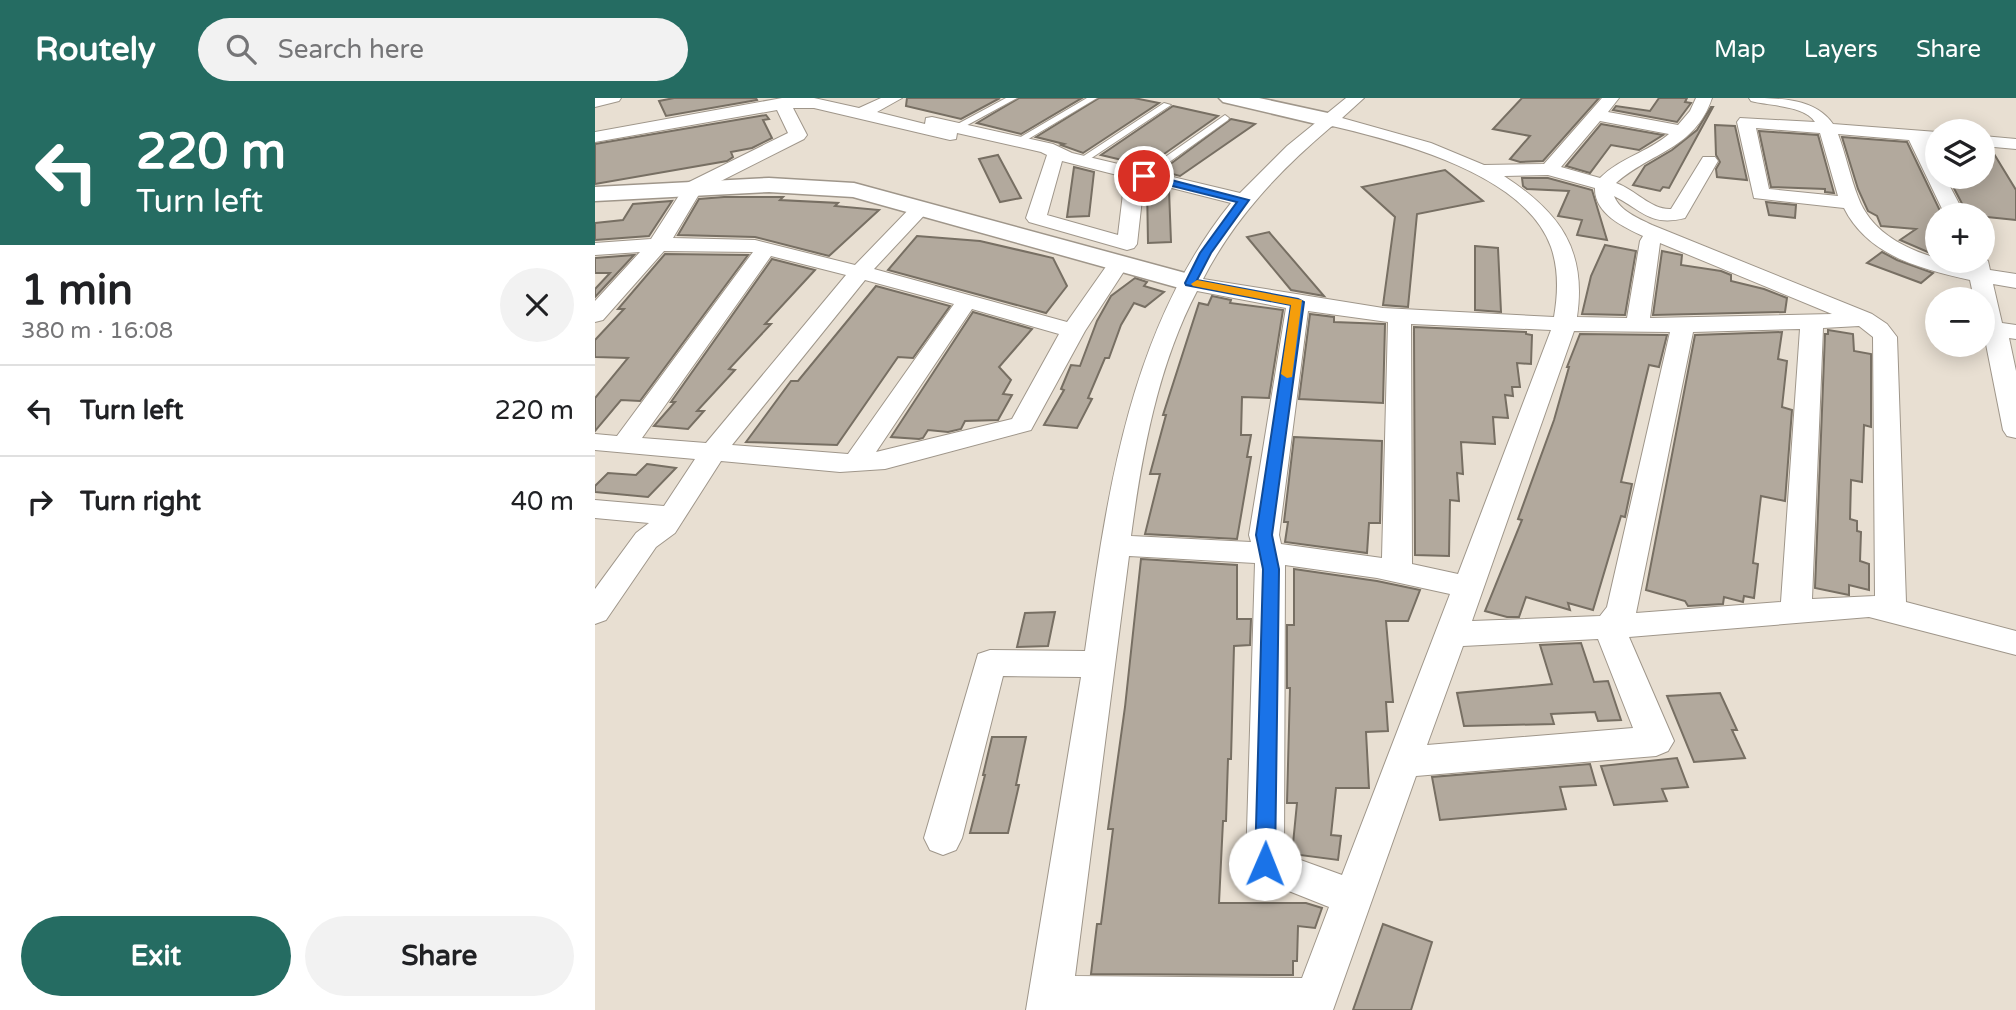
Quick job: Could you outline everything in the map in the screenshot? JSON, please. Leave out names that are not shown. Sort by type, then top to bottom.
[{"type":"street","points":[[595,102],[613,98]]},
{"type":"street","points":[[861,113],[894,98]]},
{"type":"street","points":[[1227,108],[1329,120],[1394,135],[1427,146],[1482,171],[1530,204],[1547,222],[1560,242],[1569,286],[1565,323],[1454,634],[1313,1005],[1049,1003],[1078,822],[1115,545],[1132,452],[1150,384],[1170,327],[1205,253],[1243,200],[1298,145],[1329,120],[1356,98]]},
{"type":"street","points":[[1549,170],[1611,98]]},
{"type":"street","points":[[1704,98],[1682,131],[1664,147],[1622,168],[1611,177],[1604,195],[1612,210],[1655,234],[1864,319],[1879,329],[1885,337],[1891,610]]},
{"type":"street","points":[[1757,98],[1820,115],[1850,203],[1867,230],[1900,251],[1925,261]]},
{"type":"street","points":[[595,137],[814,103],[1081,161],[1243,200]]},
{"type":"street","points":[[763,125],[789,107]]},
{"type":"street","points":[[595,315],[658,244],[694,187],[799,135],[789,107]]},
{"type":"street","points":[[1598,114],[1682,131]]},
{"type":"street","points":[[932,122],[1017,142],[1057,157]]},
{"type":"street","points":[[1850,203],[1761,194],[1746,122],[1925,137]]},
{"type":"street","points":[[1916,136],[1949,203]]},
{"type":"street","points":[[2011,144],[2016,160]]},
{"type":"street","points":[[1057,157],[1036,218],[1127,244],[1139,175]]},
{"type":"street","points":[[1482,171],[1549,170],[1623,193],[1644,210],[1678,214],[1709,161]]},
{"type":"street","points":[[595,194],[694,187],[831,187],[854,190],[1190,283],[1400,316],[1638,324],[1864,319]]},
{"type":"street","points":[[595,612],[646,540],[665,526],[713,452],[860,272],[921,208]]},
{"type":"street","points":[[1638,324],[1650,241],[1655,234]]},
{"type":"street","points":[[595,249],[658,244],[727,243],[766,248],[1073,331]]},
{"type":"street","points":[[624,444],[766,248]]},
{"type":"street","points":[[595,442],[840,463],[884,460],[1022,424],[1073,331],[1119,262]]},
{"type":"street","points":[[1980,273],[1991,324],[2006,330],[2016,430]]},
{"type":"street","points":[[1993,273],[2016,281]]},
{"type":"street","points":[[856,462],[967,301]]},
{"type":"street","points":[[1298,302],[1264,535],[1271,569],[1265,864],[1352,897]]},
{"type":"street","points":[[1397,571],[1400,316]]},
{"type":"street","points":[[1796,611],[1812,322]]},
{"type":"street","points":[[1609,627],[1622,610],[1683,324]]},
{"type":"street","points":[[595,509],[672,516]]},
{"type":"street","points":[[1115,545],[1269,553],[1397,571],[1470,588]]},
{"type":"street","points":[[1454,634],[1609,627],[1869,606],[2016,643]]},
{"type":"street","points":[[1404,762],[1657,741],[1609,627]]},
{"type":"street","points":[[943,838],[990,663],[1099,664]]},
{"type":"lane","points":[[957,127],[1013,98]]},
{"type":"lane","points":[[1017,142],[1093,98]]},
{"type":"lane","points":[[1081,161],[1167,105]]},
{"type":"lane","points":[[1139,175],[1227,108]]},
{"type":"building","points":[[674,98],[757,100],[666,116],[659,101]]},
{"type":"building","points":[[907,98],[1000,98],[961,119],[906,106]]},
{"type":"building","points":[[1019,98],[1082,98],[1021,134],[977,123]]},
{"type":"building","points":[[1099,98],[1134,98],[1159,103],[1083,153],[1061,145],[1064,144],[1036,137]]},
{"type":"building","points":[[1522,98],[1599,98],[1543,161],[1520,162],[1510,159],[1530,136],[1493,129]]},
{"type":"building","points":[[1659,98],[1687,98],[1685,102],[1691,103],[1677,122],[1613,110],[1616,106],[1650,111]]},
{"type":"building","points":[[1173,106],[1218,116],[1147,166],[1101,155]]},
{"type":"building","points":[[1711,107],[1669,188],[1663,187],[1660,191],[1633,185],[1645,166],[1672,150],[1697,130]]},
{"type":"building","points":[[766,115],[769,119],[763,120],[772,138],[752,148],[731,152],[733,157],[727,161],[595,184],[595,144]]},
{"type":"building","points":[[1231,119],[1255,124],[1180,176],[1161,171]]},
{"type":"building","points":[[1601,124],[1663,135],[1639,150],[1611,145],[1590,173],[1566,166]]},
{"type":"building","points":[[1715,125],[1735,126],[1747,180],[1717,177],[1716,169],[1720,162],[1716,155]]},
{"type":"building","points":[[1759,131],[1818,135],[1834,193],[1825,192],[1825,189],[1771,187]]},
{"type":"building","points":[[1842,137],[1907,142],[1925,180],[1925,189],[1930,189],[1936,203],[1925,203],[1925,251],[1900,240],[1916,229],[1881,226],[1877,216],[1868,211],[1858,189]]},
{"type":"building","points":[[998,155],[1021,198],[1000,202],[979,159]]},
{"type":"building","points":[[1995,156],[2016,190],[2016,220],[1995,218],[1995,203],[1962,203],[1954,189],[1995,189]]},
{"type":"building","points":[[1074,167],[1094,172],[1089,216],[1067,217]]},
{"type":"building","points":[[1445,170],[1483,201],[1417,214],[1408,307],[1383,305],[1395,217],[1362,187]]},
{"type":"building","points":[[1522,178],[1548,178],[1592,190],[1607,240],[1577,235],[1582,220],[1558,216],[1569,191],[1527,189],[1523,186]]},
{"type":"building","points":[[1147,185],[1169,190],[1171,242],[1148,243]]},
{"type":"building","points":[[783,197],[780,200],[838,203],[835,206],[879,210],[829,256],[755,237],[678,235],[699,199]]},
{"type":"building","points":[[672,201],[649,236],[595,240],[595,223],[623,220],[633,204]]},
{"type":"building","points":[[1766,202],[1796,205],[1795,218],[1769,215]]},
{"type":"building","points":[[1269,232],[1324,296],[1291,290],[1247,237]]},
{"type":"building","points":[[917,236],[980,241],[1053,258],[1067,286],[1046,313],[888,270]]},
{"type":"building","points":[[1605,245],[1636,251],[1625,315],[1582,314],[1591,276]]},
{"type":"building","points":[[1475,246],[1498,248],[1501,312],[1475,310]]},
{"type":"building","points":[[1662,251],[1682,255],[1681,265],[1721,271],[1731,275],[1731,281],[1787,298],[1785,312],[1653,315]]},
{"type":"building","points":[[1882,252],[1925,270],[1925,273],[1933,273],[1921,283],[1867,263]]},
{"type":"building","points":[[665,254],[748,255],[640,401],[621,400],[595,431],[595,398],[628,358],[595,357],[595,340],[624,309],[618,309]]},
{"type":"building","points":[[634,255],[595,297],[595,289],[610,273],[595,273],[595,258]]},
{"type":"building","points":[[772,259],[815,270],[765,324],[771,324],[729,369],[735,370],[697,411],[704,411],[688,429],[654,426],[675,402],[671,402]]},
{"type":"building","points":[[1135,278],[1147,282],[1144,286],[1164,292],[1145,307],[1134,303],[1121,325],[1109,358],[1105,358],[1088,398],[1092,399],[1077,428],[1044,425],[1064,390],[1061,389],[1071,365],[1080,366],[1097,321],[1111,296]]},
{"type":"building","points":[[876,286],[950,306],[913,358],[898,357],[837,445],[746,442],[791,381],[798,381]]},
{"type":"building","points":[[1212,296],[1231,300],[1230,303],[1283,310],[1269,398],[1242,397],[1241,435],[1251,435],[1247,457],[1251,457],[1237,539],[1145,534],[1160,474],[1150,474],[1166,415],[1163,415],[1199,303],[1208,305]]},
{"type":"building","points":[[973,312],[1032,329],[999,367],[1011,380],[1003,394],[1012,395],[998,420],[965,421],[961,429],[948,432],[928,430],[923,438],[919,439],[891,437]]},
{"type":"building","points":[[1310,314],[1334,317],[1334,322],[1385,324],[1383,403],[1299,399]]},
{"type":"building","points":[[1414,327],[1526,332],[1532,335],[1531,364],[1517,363],[1520,387],[1512,387],[1513,396],[1505,395],[1508,418],[1493,417],[1495,444],[1461,442],[1463,474],[1457,473],[1459,501],[1450,500],[1449,556],[1415,555]]},
{"type":"building","points":[[1828,330],[1853,334],[1854,351],[1871,354],[1871,427],[1864,425],[1862,482],[1851,480],[1850,519],[1857,521],[1857,531],[1861,532],[1860,561],[1869,564],[1869,590],[1849,585],[1849,595],[1815,588],[1825,334],[1828,334]]},
{"type":"building","points":[[1782,332],[1778,359],[1787,361],[1782,407],[1792,410],[1785,501],[1761,496],[1753,563],[1758,564],[1754,598],[1744,596],[1743,602],[1724,597],[1723,604],[1688,606],[1685,601],[1646,590],[1695,335]]},
{"type":"building","points":[[1580,334],[1667,335],[1659,367],[1649,365],[1621,482],[1632,484],[1625,517],[1621,516],[1593,610],[1568,603],[1570,610],[1526,597],[1519,617],[1485,611],[1522,520],[1518,519],[1554,420],[1567,367]]},
{"type":"building","points":[[1294,437],[1382,441],[1380,523],[1369,523],[1367,553],[1285,542],[1288,522],[1284,522]]},
{"type":"building","points":[[647,464],[676,468],[648,497],[595,492],[595,486],[608,473],[636,475]]},
{"type":"building","points":[[1141,559],[1237,565],[1237,619],[1251,619],[1250,645],[1234,646],[1231,759],[1228,759],[1219,903],[1306,903],[1322,908],[1315,928],[1298,926],[1297,961],[1293,961],[1293,975],[1091,974],[1097,924],[1101,924],[1113,829],[1108,829]]},
{"type":"building","points":[[1294,569],[1420,590],[1408,621],[1386,621],[1393,702],[1386,702],[1388,731],[1366,732],[1369,788],[1336,788],[1331,835],[1341,836],[1338,860],[1292,854],[1297,803],[1287,803],[1290,688],[1287,688],[1287,625],[1294,625]]},
{"type":"building","points":[[1055,612],[1048,646],[1017,647],[1025,613]]},
{"type":"building","points":[[1581,643],[1594,682],[1608,681],[1621,720],[1598,721],[1595,712],[1551,714],[1554,724],[1464,726],[1457,693],[1552,684],[1540,645]]},
{"type":"building","points":[[1720,693],[1737,730],[1732,730],[1745,758],[1694,762],[1667,696]]},
{"type":"building","points":[[992,737],[1026,737],[1008,833],[970,833],[985,775]]},
{"type":"building","points":[[1677,758],[1688,787],[1662,789],[1667,801],[1614,805],[1601,766]]},
{"type":"building","points":[[1590,764],[1596,785],[1560,787],[1566,809],[1440,820],[1432,777]]},
{"type":"building","points":[[1383,924],[1432,942],[1411,1010],[1353,1010]]},
{"type":"slow traffic","points":[[1197,284],[1298,302],[1287,374]]},
{"type":"route","points":[[1144,176],[1243,200],[1205,253],[1190,283],[1298,302],[1264,535],[1271,569],[1265,864]]}]
